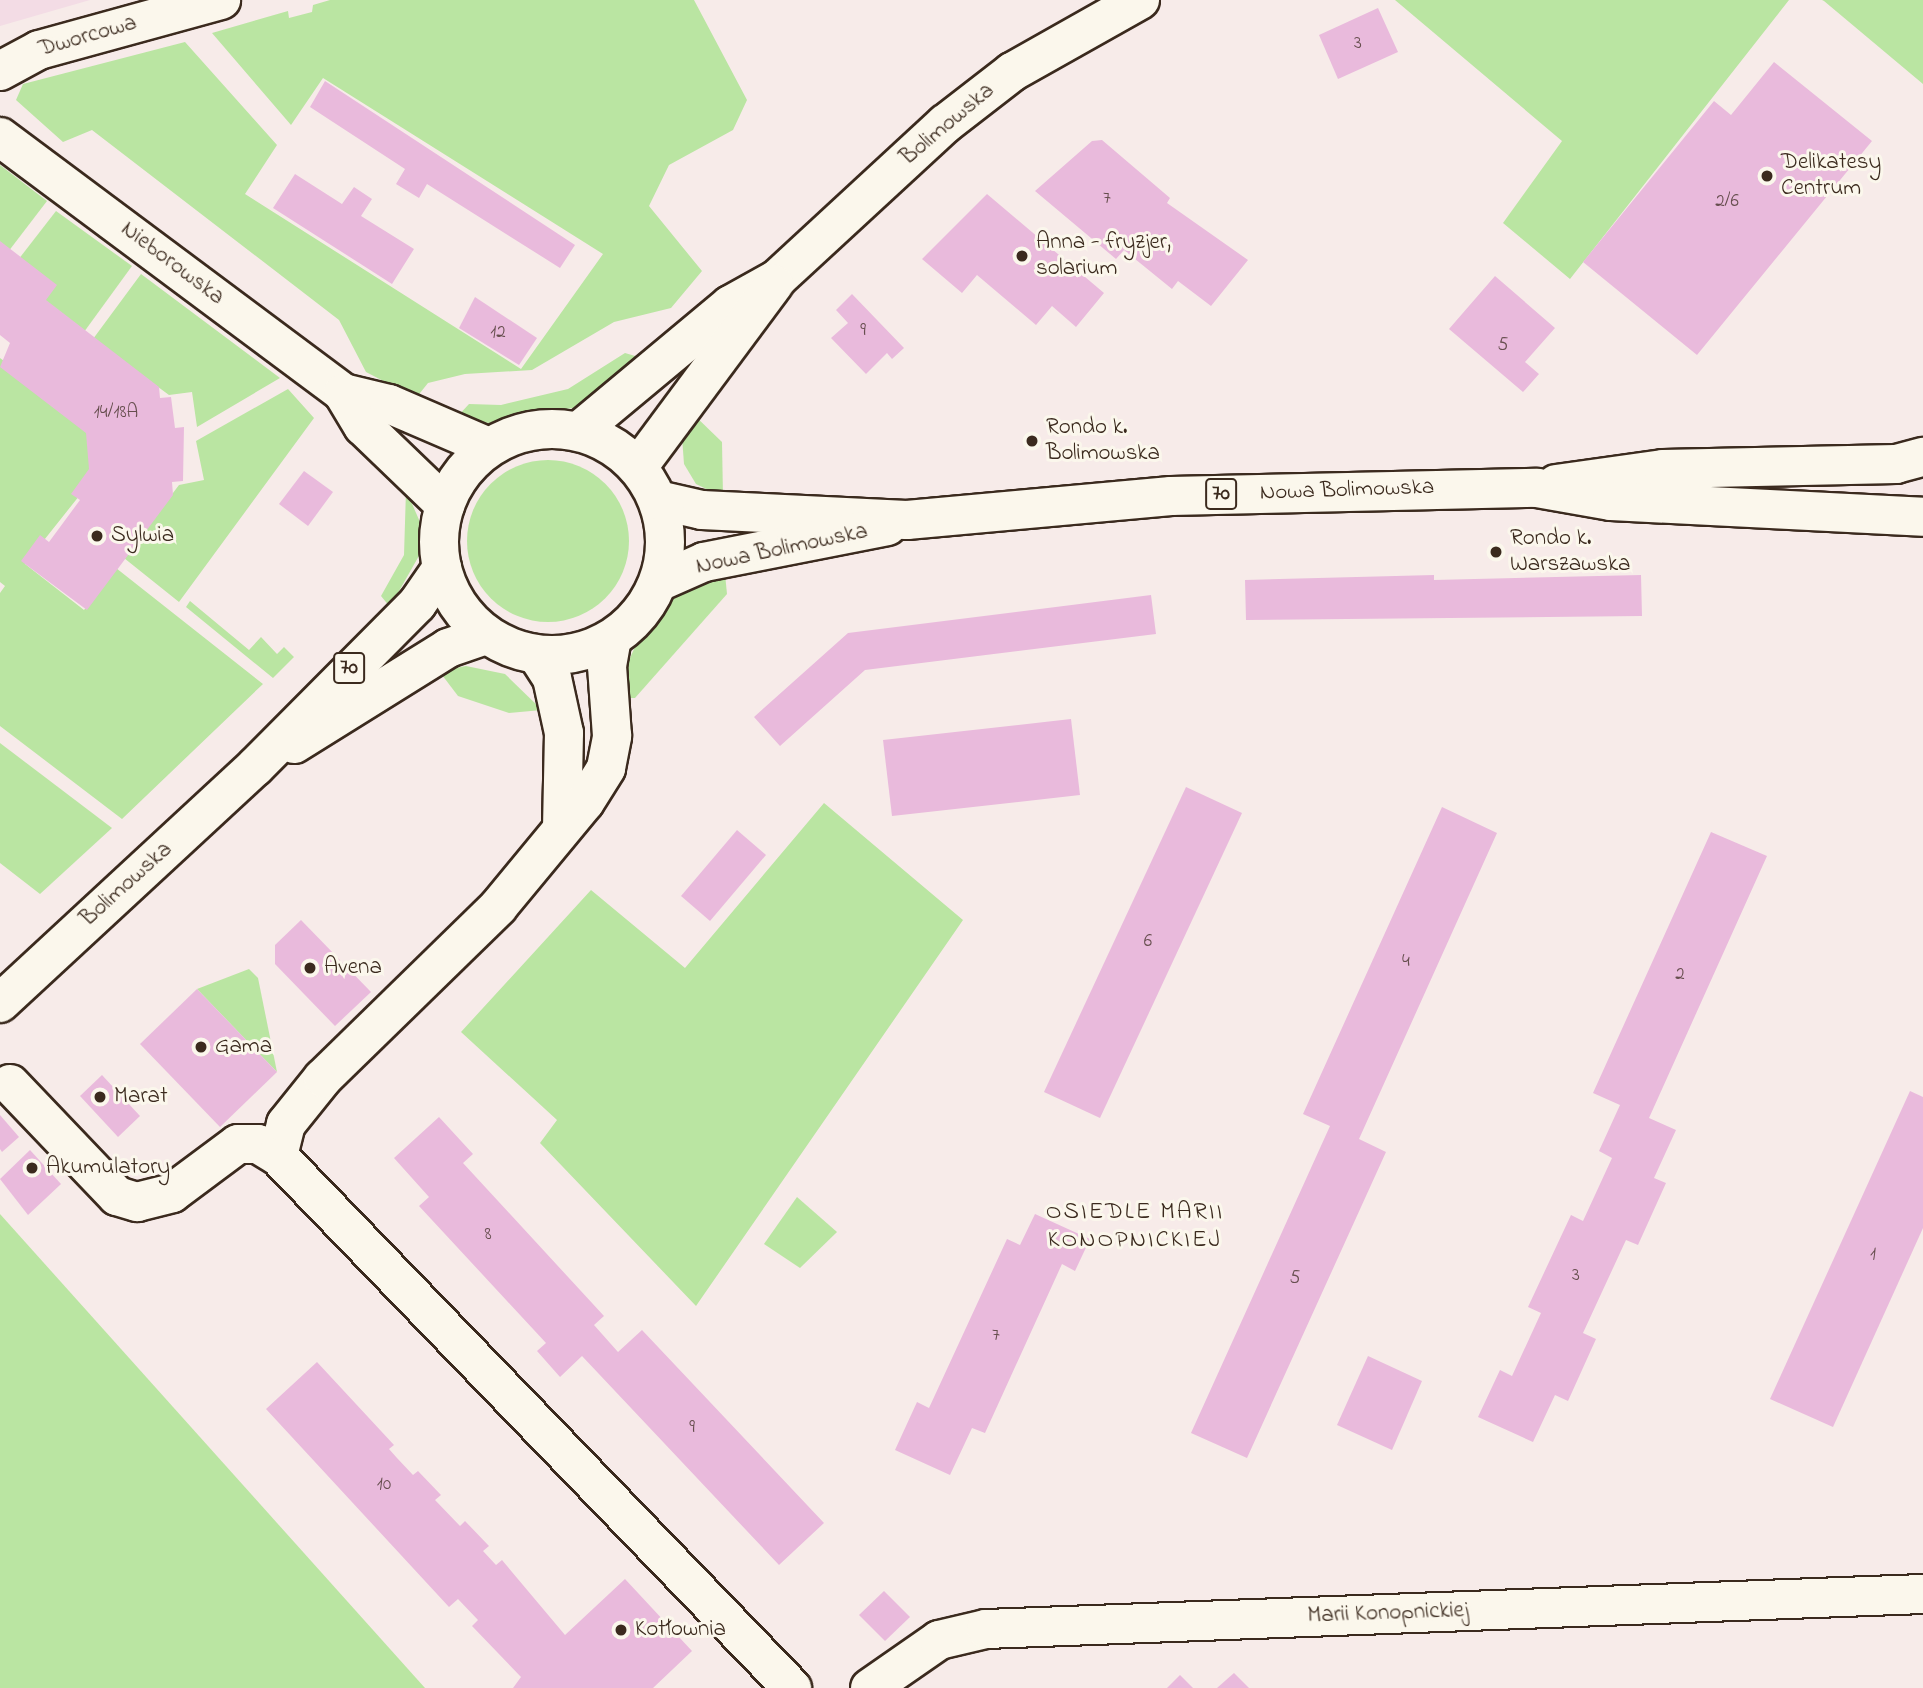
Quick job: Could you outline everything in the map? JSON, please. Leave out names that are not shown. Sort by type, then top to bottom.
[{"type":"street","name":"Dworcowa","points":[[0,71],[39,50],[221,0]]},
{"type":"street","name":"Bolimowska","points":[[638,467],[777,279],[1002,80],[1087,24],[1140,0]]},
{"type":"street","name":"Nieborowska","points":[[0,137],[343,393],[363,426],[445,505]]},
{"type":"street","name":"Bolimowska","points":[[579,431],[730,304],[777,279]]},
{"type":"street","name":"Nieborowska","points":[[343,393],[388,404],[489,447]]},
{"type":"street","points":[[548,428],[579,431],[638,467],[658,500],[665,527],[659,582],[640,615],[612,639],[588,650],[537,654],[486,635],[466,616],[442,568],[445,505],[462,472],[489,447],[548,428]]},
{"type":"street","name":"Nowa Bolimowska","points":[[658,500],[702,510],[906,520],[1171,496],[1537,488],[1663,469],[1896,464],[1923,457]]},
{"type":"street","name":"Nowa Bolimowska","points":[[1537,488],[1611,501],[1923,517]]},
{"type":"street","name":"Nowa Bolimowska","points":[[659,582],[704,562],[856,537],[906,520]]},
{"type":"street","name":"Bolimowska","points":[[0,1003],[255,767],[416,604],[442,568]]},
{"type":"street","name":"Bolimowska","points":[[255,767],[448,649],[486,635]]},
{"type":"street","points":[[278,1156],[286,1124],[323,1078],[498,907],[606,768],[612,639]]},
{"type":"street","points":[[537,654],[552,678],[564,733],[562,825]]},
{"type":"street","points":[[10,1084],[117,1196],[136,1202],[172,1193],[238,1144],[258,1144],[278,1156],[792,1688]]},
{"type":"street","name":"Marii Konopnickiej","points":[[870,1688],[939,1640],[986,1629],[1923,1594]]},
{"type":"shaded area","points":[[0,0],[90,0],[0,26]]},
{"type":"green space","points":[[330,0],[694,0],[747,100],[733,130],[669,165],[649,206],[702,271],[671,308],[614,322],[532,370],[465,374],[428,383],[416,398],[366,372],[339,320],[92,130],[63,142],[16,100],[23,84],[185,42],[277,145],[245,194],[521,369],[603,254],[323,78],[291,125],[212,33],[288,11],[289,18],[312,12],[313,5]]},
{"type":"green space","points":[[1395,0],[1789,0],[1570,279],[1503,223],[1562,141]]},
{"type":"green space","points":[[1822,0],[1923,0],[1923,84],[1824,1]]},
{"type":"green space","points":[[0,165],[47,201],[8,252],[0,246]]},
{"type":"green space","points":[[56,211],[132,266],[84,332],[41,302],[18,260]]},
{"type":"green space","points":[[141,274],[280,378],[197,427],[192,392],[169,395],[93,339]]},
{"type":"green space","points":[[625,353],[642,358],[578,407],[489,423],[456,418],[469,404],[501,405],[568,389]]},
{"type":"green space","points":[[0,358],[104,436],[103,466],[25,564],[84,610],[116,568],[263,684],[122,819],[0,726],[0,593],[5,586],[0,582]]},
{"type":"green space","points":[[288,389],[314,418],[179,602],[124,558],[179,485],[204,480],[196,441]]},
{"type":"green space","points":[[692,413],[722,442],[723,497],[696,484],[684,464],[682,437]]},
{"type":"green space","points":[[548,460],[579,466],[605,484],[623,510],[629,541],[623,572],[605,598],[579,616],[548,622],[517,616],[491,598],[473,572],[467,541],[473,510],[491,484],[517,466]]},
{"type":"green space","points":[[406,490],[420,522],[420,554],[390,607],[381,596],[404,555]]},
{"type":"green space","points":[[725,574],[727,594],[635,698],[621,698],[623,674],[641,633],[678,591]]},
{"type":"green space","points":[[190,601],[249,650],[261,637],[277,654],[284,647],[294,657],[273,678],[186,607]]},
{"type":"green space","points":[[466,666],[505,674],[542,710],[509,713],[458,696],[439,671]]},
{"type":"green space","points":[[0,743],[112,828],[40,894],[0,863]]},
{"type":"green space","points":[[824,803],[963,920],[696,1306],[540,1143],[557,1120],[461,1032],[591,890],[685,968]]},
{"type":"green space","points":[[249,969],[258,978],[277,1072],[197,989]]},
{"type":"green space","points":[[797,1197],[837,1232],[800,1268],[764,1244]]},
{"type":"green space","points":[[0,1214],[425,1688],[0,1688]]},
{"type":"building","points":[[1378,8],[1398,52],[1338,79],[1319,35]]},
{"type":"building","points":[[1774,62],[1872,141],[1697,355],[1583,262],[1714,101],[1731,115]]},
{"type":"building","points":[[325,81],[575,245],[560,268],[427,184],[419,198],[396,184],[405,169],[310,107]]},
{"type":"building","points":[[1102,140],[1170,198],[1167,203],[1248,260],[1211,306],[1178,281],[1172,289],[1124,250],[1116,259],[1035,191],[1092,141]]},
{"type":"building","points":[[295,174],[342,204],[354,187],[372,199],[361,216],[414,249],[392,284],[273,208]]},
{"type":"building","points":[[987,194],[1104,293],[1076,327],[1052,306],[1036,325],[977,275],[962,293],[922,259]]},
{"type":"building","points":[[0,241],[57,285],[46,300],[159,387],[160,398],[171,397],[175,428],[184,427],[183,481],[172,482],[173,495],[87,610],[21,561],[40,535],[49,542],[80,500],[71,494],[89,469],[86,433],[0,367],[10,343],[0,335]]},
{"type":"building","points":[[1495,276],[1555,328],[1525,362],[1539,374],[1523,392],[1449,329]]},
{"type":"building","points":[[852,294],[904,348],[892,359],[887,353],[866,374],[831,338],[848,323],[836,310]]},
{"type":"building","points":[[475,297],[537,338],[519,365],[459,328]]},
{"type":"building","points":[[304,471],[333,492],[308,526],[279,504]]},
{"type":"building","points":[[1434,575],[1434,580],[1641,575],[1642,616],[1246,620],[1245,580]]},
{"type":"building","points":[[1151,595],[1156,634],[865,670],[780,746],[754,717],[848,633]]},
{"type":"building","points":[[1071,719],[1080,795],[892,816],[883,740]]},
{"type":"building","points":[[1186,787],[1242,813],[1100,1118],[1044,1092]]},
{"type":"building","points":[[1442,807],[1497,833],[1359,1139],[1386,1152],[1247,1458],[1191,1433],[1330,1126],[1303,1114]]},
{"type":"building","points":[[737,830],[766,855],[710,921],[681,896]]},
{"type":"building","points":[[1711,832],[1767,856],[1649,1118],[1676,1130],[1654,1178],[1666,1183],[1638,1245],[1626,1240],[1583,1333],[1596,1339],[1568,1401],[1555,1395],[1533,1442],[1478,1417],[1500,1370],[1512,1376],[1541,1313],[1528,1307],[1571,1215],[1583,1221],[1612,1158],[1599,1151],[1620,1105],[1593,1093]]},
{"type":"building","points":[[301,920],[371,992],[335,1026],[275,964],[275,945]]},
{"type":"building","points":[[197,989],[277,1072],[220,1127],[140,1044]]},
{"type":"building","points":[[102,1075],[140,1116],[118,1137],[80,1096]]},
{"type":"building","points":[[1910,1091],[1923,1097],[1923,1228],[1833,1427],[1770,1399]]},
{"type":"building","points":[[0,1115],[19,1137],[2,1152],[0,1149]]},
{"type":"building","points":[[439,1117],[473,1154],[463,1163],[604,1316],[594,1325],[618,1352],[642,1330],[824,1523],[779,1565],[582,1356],[560,1377],[537,1351],[546,1343],[419,1206],[429,1197],[394,1158]]},
{"type":"building","points":[[30,1150],[61,1184],[28,1215],[0,1179]]},
{"type":"building","points":[[1035,1214],[1090,1239],[1075,1271],[1062,1264],[985,1433],[972,1428],[950,1475],[895,1450],[917,1402],[929,1408],[1007,1239],[1020,1245]]},
{"type":"building","points":[[1368,1356],[1422,1381],[1392,1450],[1337,1425]]},
{"type":"building","points":[[317,1362],[394,1445],[389,1449],[397,1458],[413,1475],[418,1471],[441,1495],[435,1500],[460,1526],[465,1521],[489,1546],[483,1551],[496,1565],[502,1560],[565,1635],[625,1579],[692,1651],[653,1688],[513,1688],[521,1677],[472,1626],[478,1620],[458,1599],[449,1607],[266,1409]]},
{"type":"building","points":[[884,1591],[910,1617],[885,1641],[859,1615]]},
{"type":"building","points":[[1234,1673],[1249,1688],[1217,1688]]},
{"type":"building","points":[[1180,1675],[1193,1688],[1167,1688]]},
{"type":"place","name":"Delikatesy Centrum","points":[[1767,176]]},
{"type":"place","name":"Anna - fryzjer, solarium","points":[[1022,256]]},
{"type":"place","name":"Rondo k. Bolimowska","points":[[1032,441]]},
{"type":"place","name":"Sylwia","points":[[97,536]]},
{"type":"place","name":"Rondo k. Warszawska","points":[[1496,552]]},
{"type":"place","name":"Avena","points":[[310,968]]},
{"type":"place","name":"Gama","points":[[201,1047]]},
{"type":"place","name":"Marat","points":[[100,1097]]},
{"type":"place","name":"Akumulatory","points":[[32,1168]]},
{"type":"place","name":"Kotłownia","points":[[621,1630]]},
{"type":"district","name":"OSIEDLE MARII KONOPNICKIEJ","points":[[1135,1227]]}]
